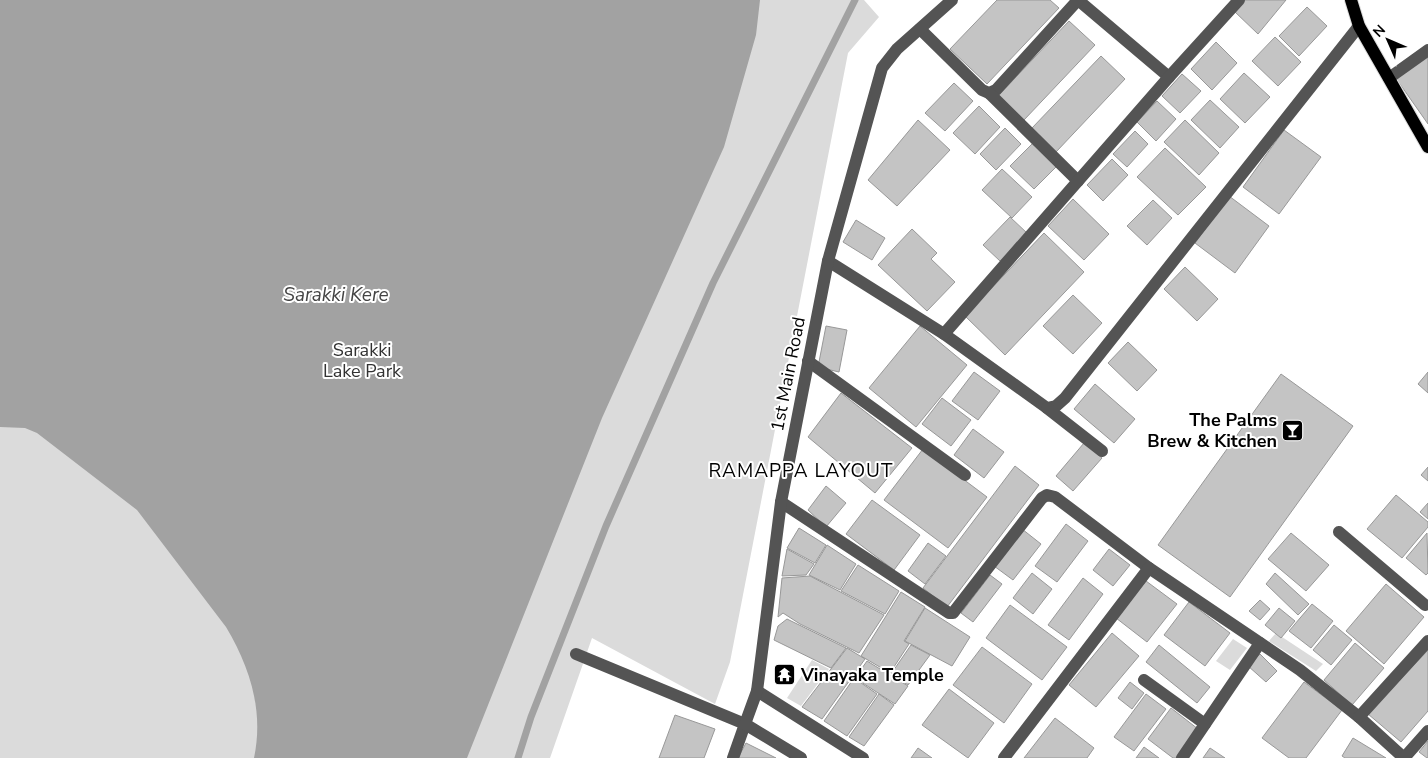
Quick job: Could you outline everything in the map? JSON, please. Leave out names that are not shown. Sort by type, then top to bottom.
[{"type":"main road","points":[[1351,0],[1359,26],[1428,147]]},
{"type":"street","name":"1st Main Road","points":[[734,758],[757,691],[781,502],[828,261],[882,68],[897,49],[952,0]]},
{"type":"street","points":[[989,93],[996,90],[1078,0],[1169,77]]},
{"type":"street","points":[[944,334],[1239,0]]},
{"type":"street","points":[[1047,408],[1056,406],[1065,398],[1359,26]]},
{"type":"street","points":[[920,29],[982,90],[989,93],[1078,181]]},
{"type":"street","points":[[1389,78],[1428,50]]},
{"type":"street","points":[[828,261],[944,334],[1047,408],[1102,451]]},
{"type":"street","points":[[808,361],[965,475]]},
{"type":"street","points":[[781,502],[949,613],[956,610],[1042,498],[1047,495],[1055,497],[1149,568],[1300,670],[1359,717],[1404,758],[1428,731]]},
{"type":"street","points":[[1338,532],[1427,605]]},
{"type":"street","points":[[1004,758],[1149,568]]},
{"type":"street","points":[[1359,717],[1428,640]]},
{"type":"street","points":[[1182,758],[1260,643]]},
{"type":"street","points":[[576,654],[745,724],[801,758]]},
{"type":"street","points":[[1144,680],[1205,724]]},
{"type":"street","points":[[757,691],[863,758]]},
{"type":"green space","name":"Sarakki Kere","points":[[0,0],[864,0],[879,17],[848,53],[730,662],[715,704],[592,638],[550,758],[0,758]]},
{"type":"green space","points":[[1276,633],[1323,664],[1316,671],[1269,641]]},
{"type":"green space","points":[[1233,639],[1247,648],[1230,670],[1216,661]]},
{"type":"green space","points":[[812,660],[829,669],[801,706],[787,698]]},
{"type":"water","name":"Sarakki Kere","points":[[0,0],[760,0],[756,35],[724,147],[602,418],[467,758],[254,758],[257,741],[256,706],[248,674],[235,642],[226,627],[137,510],[37,433],[25,428],[0,427]]},
{"type":"building","points":[[997,0],[1050,0],[1059,8],[987,84],[950,49]]},
{"type":"building","points":[[1244,0],[1286,0],[1258,34],[1234,11]]},
{"type":"building","points":[[1307,7],[1327,26],[1299,56],[1279,36]]},
{"type":"building","points":[[1069,21],[1095,45],[1024,120],[998,96]]},
{"type":"building","points":[[1275,37],[1301,62],[1278,86],[1252,61]]},
{"type":"building","points":[[1216,42],[1237,63],[1212,90],[1191,69]]},
{"type":"building","points":[[1428,54],[1428,124],[1395,77]]},
{"type":"building","points":[[1101,56],[1125,79],[1056,152],[1032,128]]},
{"type":"building","points":[[1244,73],[1270,97],[1245,123],[1220,99]]},
{"type":"building","points":[[1182,74],[1201,91],[1180,113],[1162,96]]},
{"type":"building","points":[[954,83],[973,101],[945,131],[925,113]]},
{"type":"building","points":[[1210,100],[1239,127],[1220,148],[1191,120]]},
{"type":"building","points":[[1157,101],[1176,119],[1156,141],[1137,122]]},
{"type":"building","points":[[979,106],[1000,127],[975,154],[953,133]]},
{"type":"building","points":[[918,120],[950,150],[897,206],[868,180]]},
{"type":"building","points":[[1185,120],[1219,153],[1199,175],[1164,142]]},
{"type":"building","points":[[1005,128],[1021,144],[996,170],[980,154]]},
{"type":"building","points":[[1284,130],[1321,157],[1279,214],[1243,187]]},
{"type":"building","points":[[1135,131],[1148,144],[1127,167],[1113,154]]},
{"type":"building","points":[[1033,143],[1057,166],[1034,189],[1010,166]]},
{"type":"building","points":[[1165,148],[1206,187],[1178,215],[1137,177]]},
{"type":"building","points":[[1112,159],[1128,175],[1103,201],[1087,185]]},
{"type":"building","points":[[1002,169],[1032,197],[1012,218],[982,190]]},
{"type":"building","points":[[1229,196],[1269,226],[1235,273],[1195,243]]},
{"type":"building","points":[[1073,199],[1109,234],[1084,260],[1048,226]]},
{"type":"building","points":[[1153,200],[1172,218],[1147,245],[1127,226]]},
{"type":"building","points":[[1010,217],[1027,233],[1000,261],[983,245]]},
{"type":"building","points":[[856,220],[885,238],[872,260],[843,242]]},
{"type":"building","points":[[912,229],[937,253],[931,259],[955,282],[927,311],[878,265]]},
{"type":"building","points":[[1044,233],[1084,272],[1005,355],[965,316]]},
{"type":"building","points":[[1185,267],[1218,299],[1197,321],[1164,289]]},
{"type":"building","points":[[1073,295],[1102,323],[1073,354],[1043,326]]},
{"type":"building","points":[[826,326],[847,330],[839,372],[818,367]]},
{"type":"building","points":[[920,326],[967,365],[916,427],[869,388]]},
{"type":"building","points":[[1128,342],[1157,370],[1137,391],[1108,363]]},
{"type":"building","points":[[974,372],[1000,391],[978,420],[952,401]]},
{"type":"building","points":[[1428,372],[1428,393],[1418,384]]},
{"type":"building","points":[[1281,374],[1353,426],[1230,597],[1158,545]]},
{"type":"building","points":[[1095,384],[1135,419],[1114,443],[1074,409]]},
{"type":"building","points":[[841,393],[912,448],[875,493],[808,437]]},
{"type":"building","points":[[942,398],[971,420],[951,446],[922,424]]},
{"type":"building","points":[[973,429],[1004,452],[984,478],[954,455]]},
{"type":"building","points":[[1084,443],[1102,458],[1073,491],[1056,476]]},
{"type":"building","points":[[923,449],[987,497],[948,548],[884,500]]},
{"type":"building","points":[[1015,466],[1039,485],[947,607],[923,588]]},
{"type":"building","points":[[1428,467],[1428,481],[1421,475]]},
{"type":"building","points":[[826,486],[846,503],[826,527],[808,510]]},
{"type":"building","points":[[1396,495],[1428,522],[1428,527],[1402,558],[1367,529]]},
{"type":"building","points":[[872,500],[920,535],[894,570],[846,534]]},
{"type":"building","points":[[1428,503],[1428,519],[1420,512]]},
{"type":"building","points":[[1066,524],[1088,541],[1057,582],[1035,566]]},
{"type":"building","points":[[799,528],[826,545],[815,563],[787,548]]},
{"type":"building","points":[[1022,529],[1041,544],[1013,580],[994,566]]},
{"type":"building","points":[[1291,533],[1329,565],[1306,591],[1268,559]]},
{"type":"building","points":[[1427,533],[1428,573],[1426,575],[1406,558]]},
{"type":"building","points":[[928,543],[946,556],[925,584],[908,571]]},
{"type":"building","points":[[827,545],[856,564],[840,590],[809,575]]},
{"type":"building","points":[[787,549],[814,564],[806,575],[782,576]]},
{"type":"building","points":[[1109,549],[1130,565],[1113,586],[1093,570]]},
{"type":"building","points":[[858,565],[899,591],[885,614],[841,591]]},
{"type":"building","points":[[1032,573],[1052,589],[1033,614],[1013,598]]},
{"type":"building","points":[[1275,573],[1309,604],[1298,615],[1266,584]]},
{"type":"building","points":[[990,575],[1002,584],[973,622],[961,613]]},
{"type":"building","points":[[810,576],[884,615],[859,653],[800,624],[783,613],[778,617],[782,578]]},
{"type":"building","points":[[1083,578],[1103,594],[1069,640],[1048,625]]},
{"type":"building","points":[[1146,581],[1177,604],[1147,642],[1116,618]]},
{"type":"building","points":[[1386,584],[1424,617],[1384,664],[1346,631]]},
{"type":"building","points":[[901,592],[925,607],[904,641],[909,644],[890,673],[861,656]]},
{"type":"building","points":[[1260,600],[1270,609],[1260,620],[1249,611]]},
{"type":"building","points":[[1189,602],[1230,633],[1205,666],[1164,635]]},
{"type":"building","points":[[1312,604],[1333,621],[1311,648],[1289,631]]},
{"type":"building","points":[[1010,605],[1067,647],[1042,680],[986,638]]},
{"type":"building","points":[[925,608],[970,637],[952,666],[905,641]]},
{"type":"building","points":[[1279,608],[1295,621],[1281,638],[1265,625]]},
{"type":"building","points":[[787,619],[846,648],[831,668],[774,640],[778,626]]},
{"type":"building","points":[[1334,625],[1352,640],[1331,665],[1313,650]]},
{"type":"building","points":[[1112,633],[1139,656],[1096,707],[1069,685]]},
{"type":"building","points":[[1355,643],[1384,668],[1352,705],[1324,680]]},
{"type":"building","points":[[911,645],[930,655],[908,685],[891,674]]},
{"type":"building","points":[[1159,645],[1210,687],[1197,703],[1146,662]]},
{"type":"building","points":[[982,647],[1032,684],[1004,723],[953,685]]},
{"type":"building","points":[[847,648],[865,659],[822,719],[802,707]]},
{"type":"building","points":[[1428,650],[1428,711],[1401,742],[1368,714]]},
{"type":"building","points":[[1260,654],[1277,671],[1266,682],[1248,666]]},
{"type":"building","points":[[867,661],[908,686],[895,704],[855,678]]},
{"type":"building","points":[[854,678],[877,694],[847,736],[824,721]]},
{"type":"building","points":[[1130,682],[1144,693],[1132,709],[1118,698]]},
{"type":"building","points":[[1304,682],[1342,710],[1306,758],[1289,758],[1262,738]]},
{"type":"building","points":[[949,689],[994,723],[968,758],[922,725]]},
{"type":"building","points":[[879,694],[894,705],[864,746],[849,737]]},
{"type":"building","points":[[1146,694],[1166,709],[1134,751],[1114,737]]},
{"type":"building","points":[[1171,708],[1198,729],[1176,758],[1173,758],[1148,739]]},
{"type":"building","points":[[675,715],[715,729],[704,758],[659,758]]},
{"type":"building","points":[[1055,718],[1094,748],[1087,758],[1024,758]]},
{"type":"building","points":[[1353,738],[1386,758],[1345,758],[1342,756]]},
{"type":"building","points":[[1428,741],[1428,758],[1427,758],[1419,752]]},
{"type":"building","points":[[746,743],[776,758],[738,758]]},
{"type":"building","points":[[1144,747],[1159,758],[1136,758]]},
{"type":"building","points":[[918,748],[932,758],[911,758]]},
{"type":"building","points":[[1210,748],[1225,758],[1203,758]]},
{"type":"waterway","points":[[518,758],[531,717],[606,526],[713,283],[855,0]]},
{"type":"place","name":"The Palms Brew & Kitchen","points":[[1293,430]]},
{"type":"place","name":"Vinayaka Temple","points":[[785,675]]},
{"type":"district","name":"RAMAPPA LAYOUT","points":[[801,470]]},
{"type":"park label","name":"Sarakki Lake Park","points":[[362,360]]}]
